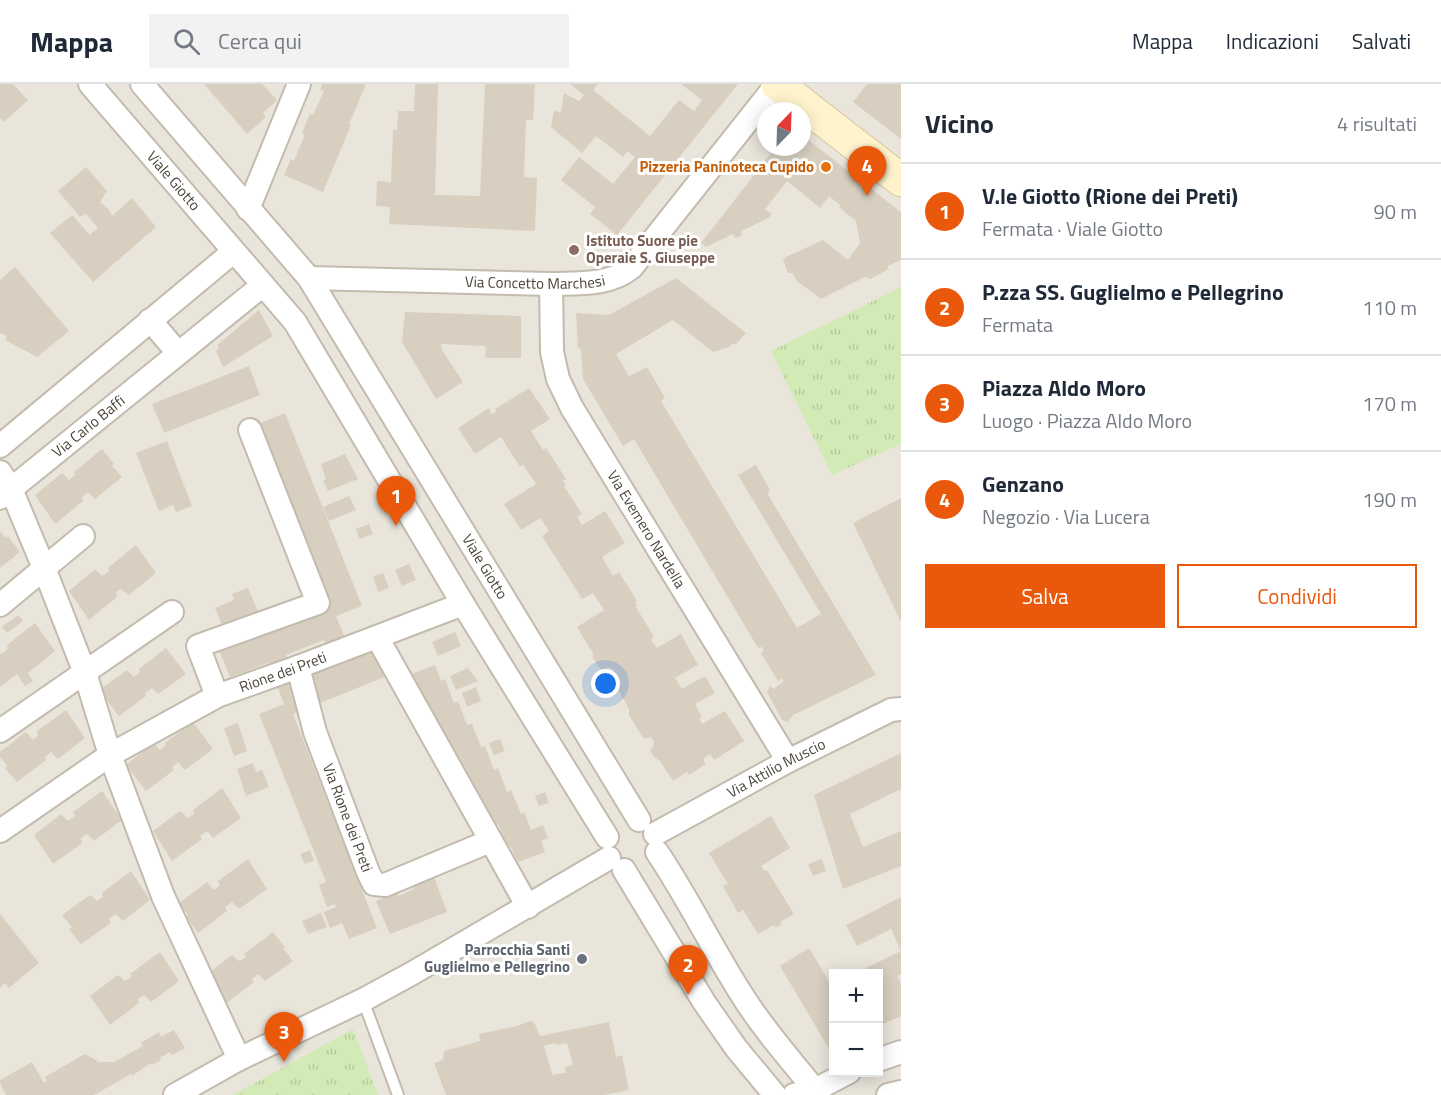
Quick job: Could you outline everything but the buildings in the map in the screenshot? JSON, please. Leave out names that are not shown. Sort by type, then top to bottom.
[{"type":"street","name":"Viale Giotto","points":[[90,84],[302,332],[613,855],[704,1002],[736,1048],[776,1095]]},
{"type":"street","name":"Viale Giotto","points":[[142,84],[309,278],[650,835],[742,995],[804,1093]]},
{"type":"street","points":[[248,209],[299,84]]},
{"type":"street","points":[[777,84],[901,180]]},
{"type":"street","name":"Via Concetto Marchesi","points":[[309,278],[551,284],[590,283],[612,279],[630,268],[777,84]]},
{"type":"street","points":[[0,446],[233,252]]},
{"type":"street","name":"Via Evemero Nardella","points":[[551,284],[552,352],[558,380],[572,408],[788,761]]},
{"type":"street","name":"Via Carlo Baffi","points":[[4,486],[263,285]]},
{"type":"street","points":[[302,332],[330,313]]},
{"type":"street","points":[[150,320],[178,353]]},
{"type":"street","points":[[217,696],[198,646],[318,603],[250,430]]},
{"type":"street","points":[[4,486],[44,568],[85,673],[110,755],[163,896],[239,1059]]},
{"type":"street","points":[[0,605],[83,536]]},
{"type":"street","name":"Rione dei Preti","points":[[0,831],[110,755],[217,696],[298,668],[463,604]]},
{"type":"street","points":[[0,731],[172,612]]},
{"type":"street","points":[[377,637],[528,907]]},
{"type":"street","name":"Via Rione dei Preti","points":[[298,668],[315,732],[374,884],[385,885],[490,841]]},
{"type":"street","name":"Via Attilio Muscio","points":[[650,835],[788,761],[891,710],[901,708]]},
{"type":"street","points":[[625,820],[650,835],[647,866],[640,870],[613,855],[617,823],[625,820]]},
{"type":"street","points":[[175,1095],[239,1059],[363,1000],[528,907],[613,855]]},
{"type":"street","points":[[883,1059],[901,1052]]},
{"type":"street","points":[[804,1093],[838,1077]]},
{"type":"street","points":[[888,1095],[901,1092]]},
{"type":"street","points":[[804,1093],[845,1095]]},
{"type":"lane","points":[[363,1000],[398,1095]]},
{"type":"shaded area","points":[[0,84],[901,84],[901,1095],[0,1095]]},
{"type":"green space","points":[[901,287],[901,444],[832,475],[771,351]]},
{"type":"green space","points":[[353,1029],[378,1095],[233,1095]]},
{"type":"place","name":"Pizzeria Paninoteca Cupido","points":[[826,167]]},
{"type":"place","name":"Genzano","points":[[867,196]]},
{"type":"place","name":"Istituto Suore pie Operaie S. Giuseppe","points":[[574,250]]},
{"type":"place","name":"V.le Giotto (Rione dei Preti)","points":[[396,526]]},
{"type":"place","name":"Parrocchia Santi Guglielmo e Pellegrino","points":[[582,959]]},
{"type":"place","name":"P.zza SS. Guglielmo e Pellegrino","points":[[688,995]]},
{"type":"place","name":"Piazza Aldo Moro","points":[[284,1062]]}]
